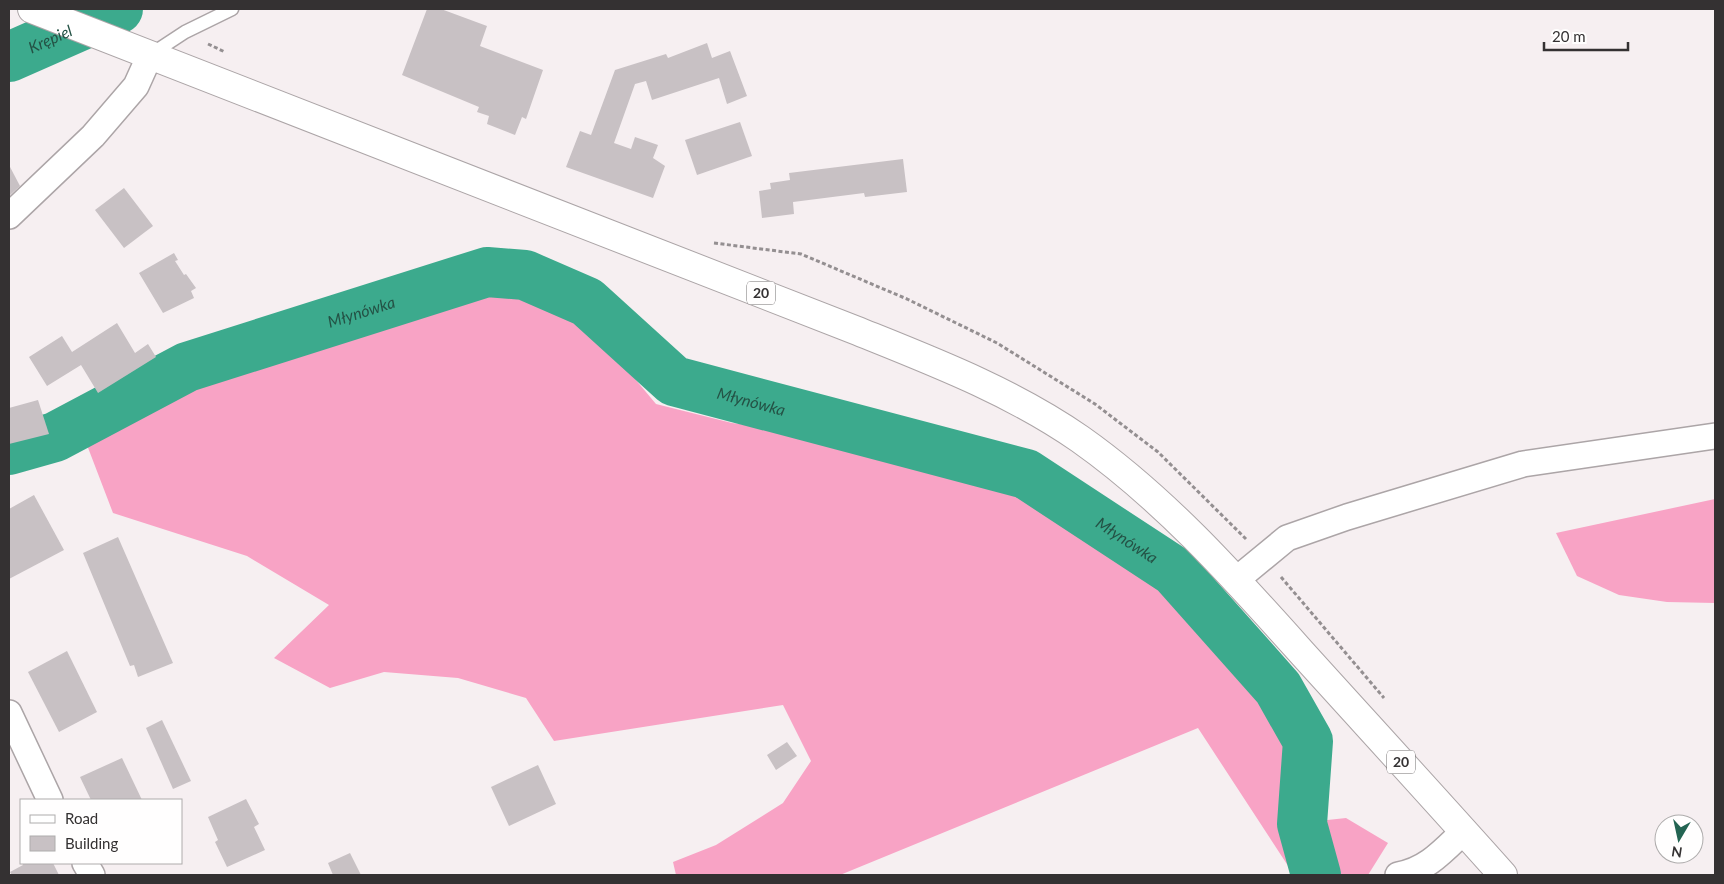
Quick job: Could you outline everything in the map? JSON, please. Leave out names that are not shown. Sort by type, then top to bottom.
[{"type":"main road","name":"20","points":[[42,13],[962,373],[1017,401],[1118,467],[1166,509],[1236,580],[1502,875]]},
{"type":"street","points":[[9,216],[93,136],[136,86],[150,55]]},
{"type":"street","points":[[1236,580],[1286,538],[1347,517],[1514,466],[1715,436]]},
{"type":"street","points":[[9,713],[50,799]]},
{"type":"street","points":[[1398,875],[1412,873],[1430,863],[1464,831]]},
{"type":"street","points":[[85,864],[92,875]]},
{"type":"lane","points":[[150,55],[185,32],[232,9]]},
{"type":"shaded area","points":[[490,279],[524,279],[569,300],[656,404],[732,423],[910,447],[954,466],[1025,488],[1167,577],[1191,597],[1277,710],[1317,774],[1309,822],[1346,818],[1388,843],[1368,875],[1294,875],[1198,728],[840,875],[676,875],[673,862],[716,845],[783,803],[811,761],[783,705],[554,741],[526,698],[458,678],[384,672],[330,688],[274,658],[329,605],[247,556],[113,513],[82,432],[152,405],[234,365]]},
{"type":"shaded area","points":[[1715,499],[1715,603],[1667,602],[1619,595],[1577,576],[1556,533]]},
{"type":"building","points":[[427,9],[441,9],[487,26],[480,46],[543,70],[526,119],[522,117],[515,135],[487,124],[489,116],[477,112],[479,107],[402,75]]},
{"type":"building","points":[[707,43],[712,58],[730,51],[747,96],[727,104],[719,78],[652,100],[646,81],[635,84],[614,143],[631,149],[635,137],[658,145],[653,158],[665,166],[653,198],[566,167],[580,131],[591,135],[615,70],[666,54],[668,58]]},
{"type":"building","points":[[740,122],[752,156],[697,175],[685,140]]},
{"type":"building","points":[[903,159],[907,192],[865,197],[864,193],[793,202],[794,214],[762,218],[759,191],[771,189],[770,183],[790,180],[789,173]]},
{"type":"building","points":[[9,165],[20,186],[9,196]]},
{"type":"building","points":[[124,188],[153,226],[124,248],[95,210]]},
{"type":"building","points":[[174,253],[178,260],[175,261],[196,288],[191,291],[194,298],[163,313],[139,273]]},
{"type":"building","points":[[117,323],[135,353],[148,344],[156,357],[98,393],[81,365],[47,386],[29,357],[62,336],[72,352]]},
{"type":"building","points":[[38,400],[49,434],[9,444],[9,408]]},
{"type":"building","points":[[34,495],[64,550],[9,579],[9,509]]},
{"type":"building","points":[[118,537],[173,663],[138,677],[134,665],[130,666],[83,553]]},
{"type":"building","points":[[67,651],[97,712],[59,732],[28,672]]},
{"type":"building","points":[[162,720],[191,781],[173,789],[146,728]]},
{"type":"building","points":[[787,742],[797,756],[776,770],[767,755]]},
{"type":"building","points":[[122,758],[142,799],[91,799],[80,777]]},
{"type":"building","points":[[538,765],[556,804],[509,826],[491,787]]},
{"type":"building","points":[[246,799],[259,824],[254,827],[265,850],[227,867],[215,842],[218,840],[208,817]]},
{"type":"building","points":[[350,853],[361,875],[333,875],[328,863]]},
{"type":"building","points":[[54,864],[59,875],[12,875],[10,872],[23,865]]},
{"type":"waterway","name":"Krępiel","points":[[9,57],[118,9]]},
{"type":"waterway","name":"Młynówka","points":[[9,450],[55,437],[187,367],[487,272],[525,275],[587,302],[674,381],[1026,474],[1174,571],[1278,688],[1308,741],[1302,824],[1316,875]]}]
